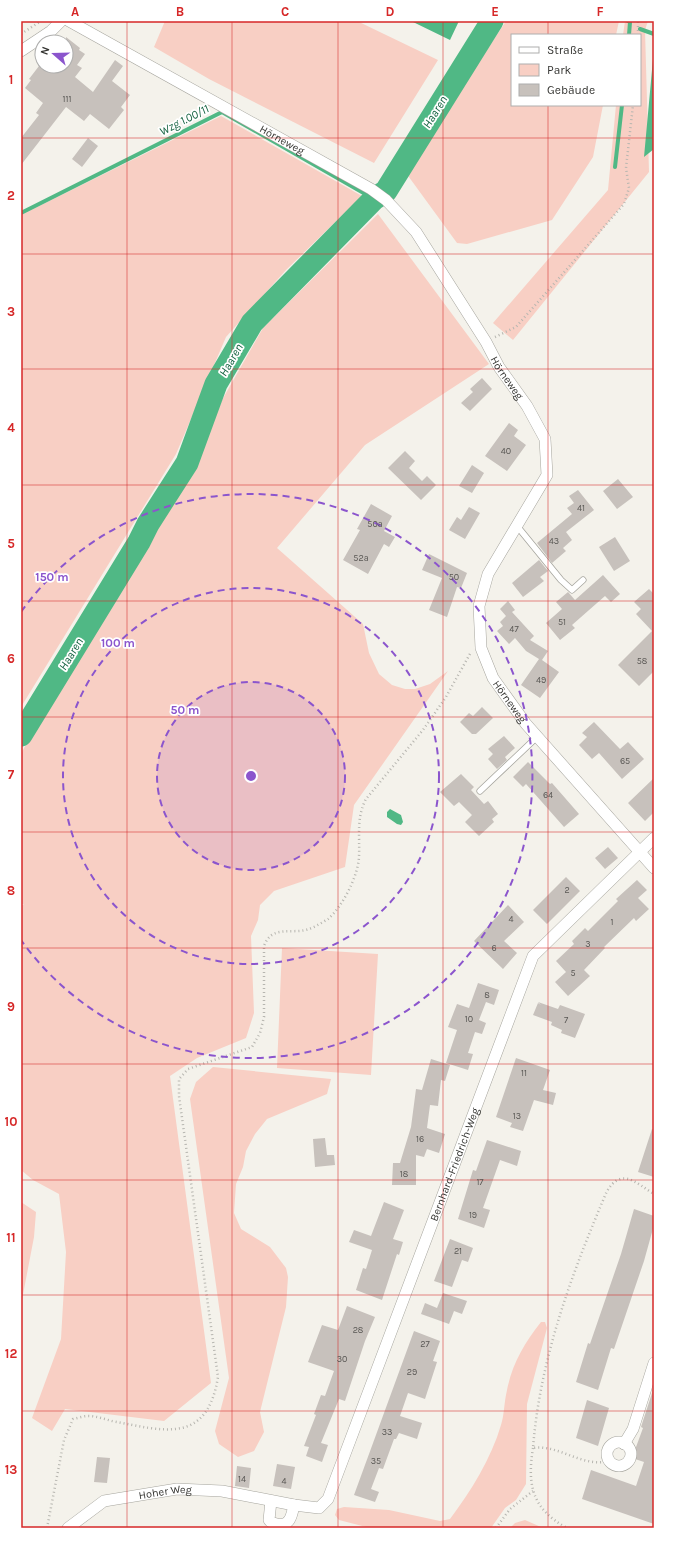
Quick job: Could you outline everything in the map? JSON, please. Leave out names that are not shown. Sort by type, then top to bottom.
[{"type":"street","points":[[21,51],[51,31],[61,21]]},
{"type":"street","name":"Hörneweg","points":[[69,21],[108,39],[371,189],[386,200],[416,232],[486,342],[499,367],[527,406],[545,439],[547,475],[488,574],[479,606],[481,648],[493,678],[526,724],[654,868]]},
{"type":"street","name":"Bernhard-Friedrich-Weg","points":[[319,1508],[328,1499],[533,956],[654,838]]},
{"type":"street","points":[[624,1444],[633,1430],[654,1363]]},
{"type":"street","points":[[616,1443],[624,1444],[630,1450],[628,1461],[618,1466],[609,1461],[607,1454],[610,1447],[616,1443]]},
{"type":"street","name":"Hoher Weg","points":[[68,1528],[104,1501],[177,1489],[222,1491],[271,1501],[319,1508]]},
{"type":"street","points":[[271,1501],[269,1520],[278,1524],[287,1523],[290,1520],[294,1505]]},
{"type":"lane","points":[[517,526],[561,580],[572,590],[583,580]]},
{"type":"lane","points":[[480,791],[537,737]]},
{"type":"path","points":[[21,34],[41,21]]},
{"type":"path","points":[[638,21],[638,34]]},
{"type":"path","points":[[486,342],[516,327],[624,204],[629,188],[626,168],[633,106]]},
{"type":"path","points":[[47,1528],[64,1440],[73,1419],[88,1416],[162,1430],[180,1429],[196,1423],[207,1412],[213,1401],[218,1377],[179,1096],[179,1079],[188,1069],[252,1047],[260,1033],[264,1017],[264,946],[267,938],[275,933],[308,929],[328,918],[344,898],[356,875],[359,858],[359,818],[366,800],[422,730],[446,697],[470,653],[481,648]]},
{"type":"path","points":[[567,1528],[544,1512],[536,1502],[533,1491],[532,1463],[533,1448],[544,1382],[562,1304],[607,1191],[614,1182],[626,1178],[632,1179],[654,1194]]},
{"type":"path","points":[[533,1448],[546,1448],[593,1463],[609,1461]]},
{"type":"path","points":[[496,1528],[510,1509],[533,1491]]},
{"type":"green space","points":[[165,21],[357,21],[438,60],[374,163],[209,79],[154,47]]},
{"type":"green space","points":[[506,21],[619,21],[616,34],[511,34],[511,106],[603,106],[593,157],[552,220],[467,244],[457,243],[406,173]]},
{"type":"green space","points":[[625,21],[648,21],[645,30],[649,172],[513,340],[493,323],[608,190],[616,106],[641,106],[641,34],[623,34]]},
{"type":"green space","points":[[221,116],[362,196],[286,270],[226,337],[176,454],[21,707],[21,215]]},
{"type":"green space","points":[[378,214],[489,364],[365,445],[277,548],[363,624],[369,653],[379,674],[392,685],[405,689],[415,689],[430,684],[448,671],[354,805],[345,867],[274,891],[260,905],[258,920],[251,936],[254,1013],[246,1038],[197,1058],[170,1076],[211,1383],[164,1421],[65,1409],[52,1431],[32,1418],[61,1339],[66,1252],[59,1194],[33,1180],[21,1170],[21,905],[24,905],[21,903],[21,755],[59,683],[192,472],[222,400],[263,328]]},
{"type":"green space","points":[[282,948],[378,954],[371,1075],[277,1068]]},
{"type":"green space","points":[[213,1067],[331,1079],[327,1094],[267,1119],[255,1134],[246,1151],[243,1167],[236,1184],[234,1213],[241,1229],[270,1247],[286,1268],[288,1277],[286,1307],[260,1412],[264,1432],[254,1451],[238,1457],[219,1444],[215,1431],[229,1378],[190,1099],[196,1082]]},
{"type":"green space","points":[[21,1202],[36,1212],[34,1237],[21,1305]]},
{"type":"green space","points":[[541,1322],[545,1322],[547,1328],[527,1404],[526,1484],[516,1500],[505,1508],[491,1528],[370,1528],[339,1520],[335,1515],[337,1509],[344,1507],[389,1510],[440,1521],[450,1519],[473,1486],[492,1450],[502,1422],[505,1399],[511,1375],[523,1348]]},
{"type":"green space","points":[[525,1520],[543,1528],[510,1528],[515,1523]]},
{"type":"shaded area","points":[[411,21],[459,21],[450,40]]},
{"type":"shaded area","points":[[653,59],[654,149],[644,157]]},
{"type":"shaded area","points":[[390,809],[401,815],[403,822],[401,825],[387,817],[387,812]]},
{"type":"building","points":[[74,43],[80,48],[79,50],[85,54],[77,65],[82,68],[75,77],[93,92],[115,60],[123,66],[112,81],[130,95],[121,107],[124,110],[109,129],[90,114],[84,121],[66,107],[21,165],[21,138],[39,115],[36,113],[43,103],[25,88],[31,80],[29,79],[34,72],[34,74],[74,74]]},
{"type":"building","points":[[88,138],[98,146],[82,167],[72,159]]},
{"type":"building","points":[[482,378],[492,389],[470,411],[461,403],[473,392],[470,389]]},
{"type":"building","points":[[509,423],[518,430],[514,436],[526,445],[507,471],[485,456]]},
{"type":"building","points":[[405,451],[415,461],[409,468],[422,481],[427,476],[436,485],[421,500],[388,468]]},
{"type":"building","points":[[472,465],[484,473],[472,493],[459,486]]},
{"type":"building","points":[[618,479],[633,497],[617,509],[603,491]]},
{"type":"building","points":[[578,490],[594,510],[566,532],[572,540],[563,548],[566,551],[552,563],[537,543],[572,514],[567,508],[574,503],[569,496]]},
{"type":"building","points":[[371,504],[392,516],[384,531],[395,537],[389,547],[384,544],[368,574],[343,560],[360,530],[357,529]]},
{"type":"building","points":[[469,507],[480,513],[465,539],[449,530],[457,517],[461,520]]},
{"type":"building","points":[[615,537],[630,561],[614,571],[599,547]]},
{"type":"building","points":[[429,554],[467,573],[461,588],[457,587],[447,617],[429,610],[442,578],[422,570]]},
{"type":"building","points":[[539,560],[548,571],[540,577],[544,581],[523,597],[512,583]]},
{"type":"building","points":[[603,575],[620,594],[611,602],[605,596],[572,625],[575,628],[560,640],[546,623],[562,609],[556,602],[568,592],[575,600]]},
{"type":"building","points":[[649,589],[654,594],[654,671],[639,686],[618,665],[652,631],[636,614],[641,609],[634,602]]},
{"type":"building","points":[[508,601],[515,610],[512,612],[534,636],[530,640],[548,651],[542,660],[559,672],[540,698],[521,685],[539,659],[526,651],[515,638],[509,644],[497,631],[503,626],[500,622],[506,616],[500,609]]},
{"type":"building","points":[[482,707],[493,718],[476,734],[472,734],[460,722],[469,713],[473,716]]},
{"type":"building","points":[[594,722],[620,749],[628,742],[644,759],[622,779],[599,753],[592,759],[579,745],[587,737],[582,733]]},
{"type":"building","points":[[504,736],[515,748],[505,757],[507,760],[497,769],[488,759],[493,754],[488,749]]},
{"type":"building","points":[[528,762],[550,784],[552,783],[579,814],[564,827],[526,784],[523,787],[513,777]]},
{"type":"building","points":[[461,774],[474,787],[471,790],[484,804],[488,801],[498,814],[492,819],[494,822],[479,836],[465,822],[472,815],[459,802],[454,806],[440,792]]},
{"type":"building","points":[[654,778],[654,812],[645,821],[628,803]]},
{"type":"building","points":[[608,847],[618,858],[605,869],[595,858]]},
{"type":"building","points":[[566,877],[580,891],[547,924],[533,910]]},
{"type":"building","points":[[637,880],[647,890],[638,898],[649,909],[636,921],[634,918],[604,947],[605,948],[584,970],[590,976],[568,996],[555,982],[566,972],[556,961],[574,944],[572,941],[585,928],[588,931],[618,901],[616,899]]},
{"type":"building","points":[[508,905],[524,922],[504,941],[517,953],[503,969],[474,941]]},
{"type":"building","points":[[478,983],[499,990],[494,1005],[486,1002],[479,1020],[486,1023],[482,1034],[475,1032],[468,1053],[473,1054],[468,1070],[446,1063],[457,1030],[448,1027],[457,1004],[469,1008]]},
{"type":"building","points":[[538,1002],[558,1009],[560,1005],[585,1014],[575,1038],[561,1033],[562,1030],[551,1025],[552,1022],[533,1015],[538,1003],[541,1005]]},
{"type":"building","points":[[516,1058],[550,1070],[543,1090],[556,1093],[553,1105],[534,1100],[523,1131],[510,1127],[512,1123],[496,1117]]},
{"type":"building","points":[[431,1059],[450,1065],[445,1081],[441,1080],[438,1106],[430,1105],[427,1128],[445,1134],[439,1153],[427,1149],[424,1157],[416,1155],[416,1185],[392,1185],[393,1163],[400,1163],[411,1127],[416,1089],[422,1090]]},
{"type":"building","points":[[652,1129],[654,1130],[654,1177],[638,1172]]},
{"type":"building","points":[[325,1138],[327,1155],[334,1155],[335,1165],[315,1167],[313,1139]]},
{"type":"building","points":[[487,1140],[521,1151],[517,1166],[500,1160],[483,1208],[490,1210],[484,1228],[458,1219],[473,1170],[476,1171]]},
{"type":"building","points":[[384,1202],[404,1210],[393,1239],[403,1242],[399,1255],[397,1254],[382,1300],[356,1290],[363,1268],[366,1269],[372,1250],[349,1242],[354,1230],[371,1236]]},
{"type":"building","points":[[634,1209],[654,1216],[654,1225],[644,1261],[614,1349],[611,1348],[598,1390],[576,1382],[588,1343],[590,1344],[621,1254]]},
{"type":"building","points":[[450,1239],[473,1248],[468,1262],[462,1260],[452,1287],[434,1281]]},
{"type":"building","points":[[443,1293],[467,1301],[462,1314],[454,1311],[449,1324],[421,1314],[425,1303],[437,1308]]},
{"type":"building","points":[[347,1306],[375,1317],[365,1341],[345,1401],[339,1399],[321,1443],[328,1445],[322,1462],[306,1456],[309,1447],[304,1446],[316,1415],[314,1414],[321,1395],[325,1396],[334,1371],[308,1362],[322,1325],[338,1330]]},
{"type":"building","points":[[414,1331],[440,1341],[433,1361],[437,1362],[425,1399],[408,1393],[400,1416],[422,1423],[417,1439],[399,1433],[396,1439],[394,1439],[383,1469],[379,1468],[371,1489],[379,1492],[375,1502],[354,1495]]},
{"type":"building","points":[[653,1390],[654,1524],[582,1499],[591,1470],[636,1486],[644,1462],[632,1458],[643,1428],[641,1427]]},
{"type":"building","points":[[587,1400],[609,1408],[598,1446],[576,1438]]},
{"type":"building","points":[[97,1457],[110,1458],[107,1483],[94,1482]]},
{"type":"building","points":[[277,1464],[295,1467],[291,1489],[273,1486]]},
{"type":"building","points":[[237,1466],[251,1468],[249,1488],[235,1486]]},
{"type":"waterway","name":"Haaren","points":[[21,735],[139,542],[148,524],[187,463],[216,384],[252,323],[374,199],[386,191],[492,21]]},
{"type":"waterway","points":[[628,21],[630,22],[629,34]]},
{"type":"waterway","points":[[640,29],[654,34]]},
{"type":"waterway","points":[[615,167],[622,106]]},
{"type":"waterway","name":"Wzg 1.00/11","points":[[21,213],[222,112],[374,199]]}]
